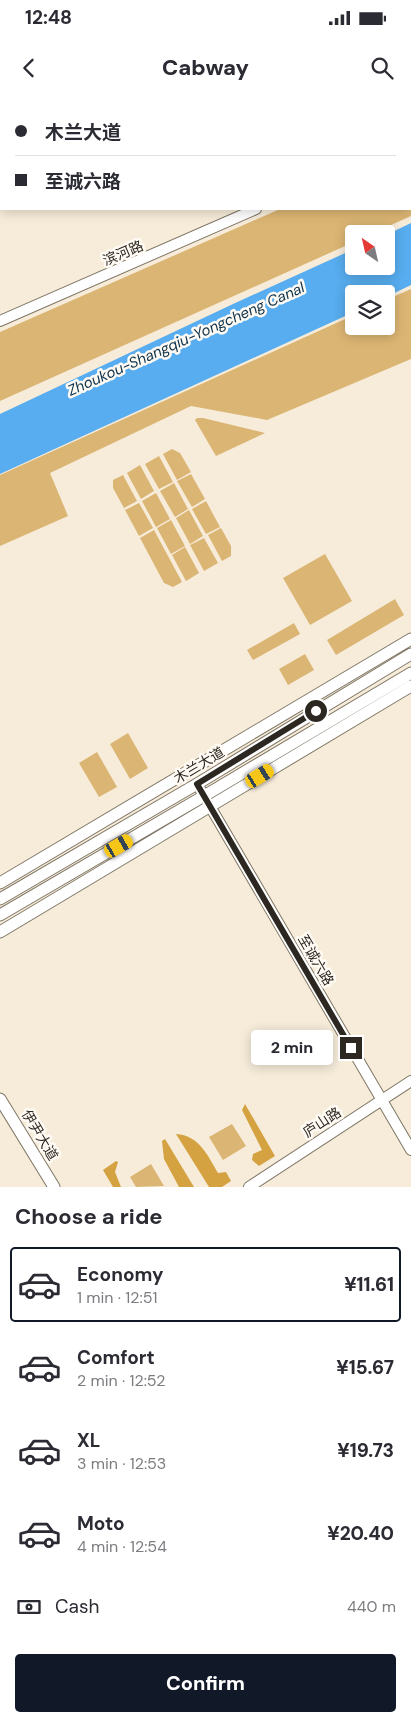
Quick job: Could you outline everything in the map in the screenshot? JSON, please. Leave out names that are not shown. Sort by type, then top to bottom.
[{"type":"main road","points":[[0,883],[411,639]]},
{"type":"main road","name":"木兰大道","points":[[0,899],[197,784],[411,654]]},
{"type":"main road","points":[[0,932],[411,673]]},
{"type":"main road","points":[[0,915],[207,802],[411,686]]},
{"type":"main road","name":"伊尹大道","points":[[0,1099],[54,1187]]},
{"type":"street","name":"滨河路","points":[[0,321],[254,210]]},
{"type":"street","name":"至诚六路","points":[[197,784],[411,1150]]},
{"type":"street","name":"庐山路","points":[[249,1187],[411,1081]]},
{"type":"shaded area","points":[[278,210],[411,210],[411,216],[391,225],[345,225],[345,246],[0,401],[0,332]]},
{"type":"shaded area","points":[[411,289],[411,359],[267,420],[191,406],[50,473],[68,516],[0,546],[0,475],[345,319],[345,335],[395,335],[395,296]]},
{"type":"shaded area","points":[[197,418],[265,433],[216,456],[195,420]]},
{"type":"shaded area","points":[[172,449],[180,453],[191,472],[177,480],[163,454]]},
{"type":"shaded area","points":[[159,456],[173,482],[159,489],[145,464]]},
{"type":"shaded area","points":[[140,465],[154,491],[141,499],[127,473]]},
{"type":"shaded area","points":[[191,474],[205,499],[192,507],[177,481]]},
{"type":"shaded area","points":[[123,475],[137,501],[124,508],[113,488],[113,480]]},
{"type":"shaded area","points":[[174,483],[188,509],[175,517],[160,491]]},
{"type":"shaded area","points":[[156,493],[170,519],[156,527],[142,501]]},
{"type":"shaded area","points":[[206,501],[220,527],[206,534],[192,509]]},
{"type":"shaded area","points":[[139,503],[153,528],[139,536],[125,510]]},
{"type":"shaded area","points":[[189,510],[203,536],[190,544],[176,518]]},
{"type":"shaded area","points":[[171,520],[185,546],[171,554],[157,528]]},
{"type":"shaded area","points":[[221,528],[231,546],[231,556],[222,561],[208,535]]},
{"type":"shaded area","points":[[154,530],[182,582],[173,587],[164,583],[140,538]]},
{"type":"shaded area","points":[[204,538],[218,563],[204,571],[190,545]]},
{"type":"shaded area","points":[[185,547],[199,573],[186,581],[172,555]]},
{"type":"shaded area","points":[[325,554],[352,601],[310,625],[283,578]]},
{"type":"shaded area","points":[[395,599],[404,615],[336,655],[327,640]]},
{"type":"shaded area","points":[[294,623],[300,634],[253,660],[247,650]]},
{"type":"shaded area","points":[[305,654],[314,670],[288,685],[279,669]]},
{"type":"shaded area","points":[[128,733],[148,768],[130,779],[110,744]]},
{"type":"shaded area","points":[[97,752],[117,787],[99,797],[79,763]]},
{"type":"shaded area","points":[[245,1104],[275,1156],[259,1166],[252,1160],[253,1154],[262,1150],[242,1110]]},
{"type":"shaded area","points":[[232,1124],[246,1146],[223,1160],[209,1137]]},
{"type":"shaded area","points":[[176,1134],[184,1135],[197,1142],[218,1173],[226,1172],[231,1181],[222,1187],[209,1187]]},
{"type":"shaded area","points":[[165,1139],[194,1187],[179,1187],[164,1159],[162,1141]]},
{"type":"shaded area","points":[[116,1161],[118,1162],[115,1172],[121,1187],[113,1187],[103,1170]]},
{"type":"shaded area","points":[[151,1164],[164,1186],[136,1187],[130,1177]]},
{"type":"water","name":"Zhoukou-Shangqiu-Yongcheng Canal","points":[[411,223],[411,285],[395,293],[395,285],[345,285],[345,316],[0,474],[0,414],[345,253],[345,275],[395,275],[395,231]]},
{"type":"route","points":[[316,711],[197,784],[351,1048]]}]
